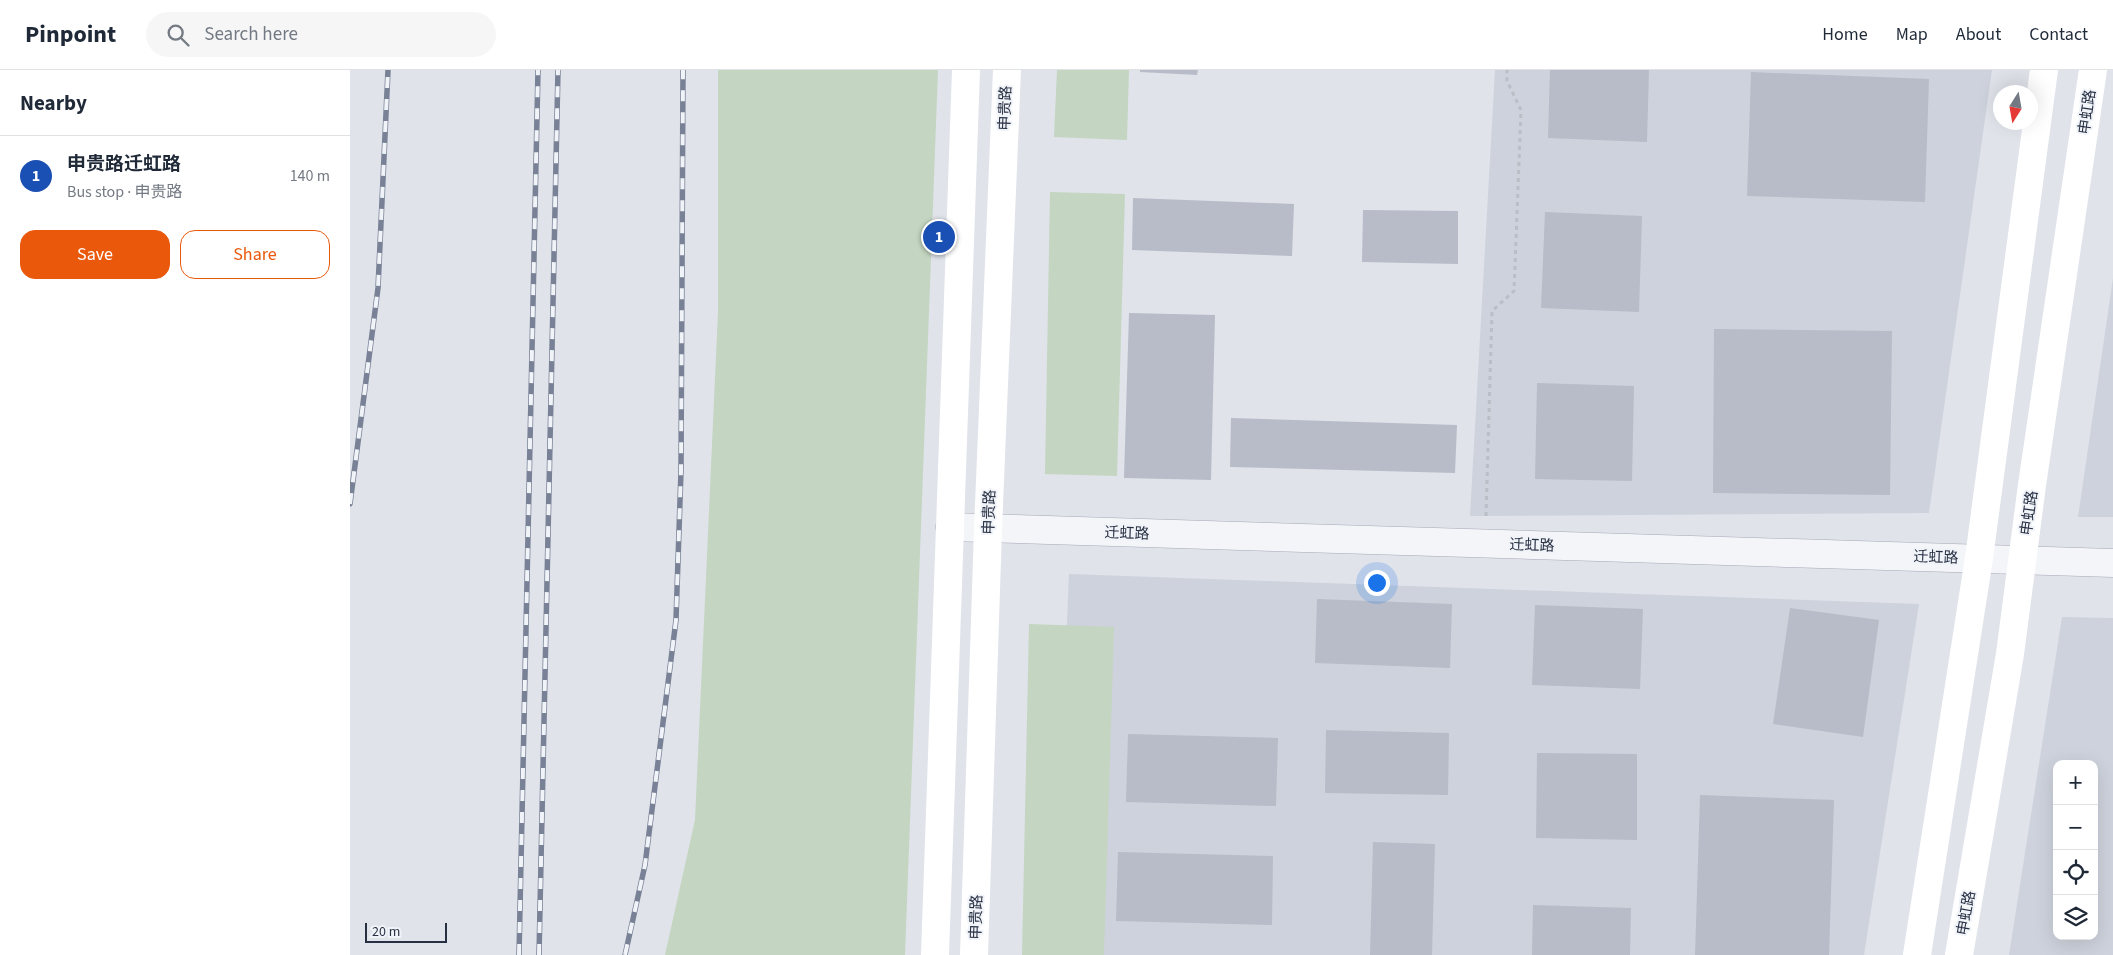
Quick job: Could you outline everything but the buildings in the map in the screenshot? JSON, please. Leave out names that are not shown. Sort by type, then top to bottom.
[{"type":"main road","points":[[935,955],[966,70]]},
{"type":"main road","name":"申贵路","points":[[974,955],[988,529],[1007,70]]},
{"type":"main road","points":[[1917,955],[1978,558],[2044,70]]},
{"type":"main road","name":"申虹路","points":[[1959,955],[2010,654],[2093,70]]},
{"type":"street","name":"迁虹路","points":[[950,527],[2113,563]]},
{"type":"path","points":[[1486,544],[1492,311],[1514,291],[1521,110],[1507,81],[1507,70]]},
{"type":"shaded area","points":[[1495,70],[1992,70],[1929,513],[1470,516]]},
{"type":"shaded area","points":[[2113,278],[2113,517],[2078,517]]},
{"type":"shaded area","points":[[1069,574],[1919,604],[1864,955],[1053,955]]},
{"type":"shaded area","points":[[2062,617],[2113,618],[2113,955],[2009,955]]},
{"type":"green space","points":[[718,70],[938,70],[905,955],[665,955],[695,820],[718,312]]},
{"type":"green space","points":[[1057,70],[1129,70],[1127,140],[1054,137]]},
{"type":"green space","points":[[1050,192],[1125,194],[1117,476],[1045,474]]},
{"type":"green space","points":[[1029,624],[1114,627],[1104,955],[1022,955]]},
{"type":"railway","points":[[350,504],[378,288],[388,70]]},
{"type":"railway","points":[[519,955],[538,70]]},
{"type":"railway","points":[[539,955],[558,70]]},
{"type":"railway","points":[[625,955],[645,865],[676,620],[681,471],[683,70]]},
{"type":"place","name":"申贵路迁虹路","points":[[939,237]]}]
